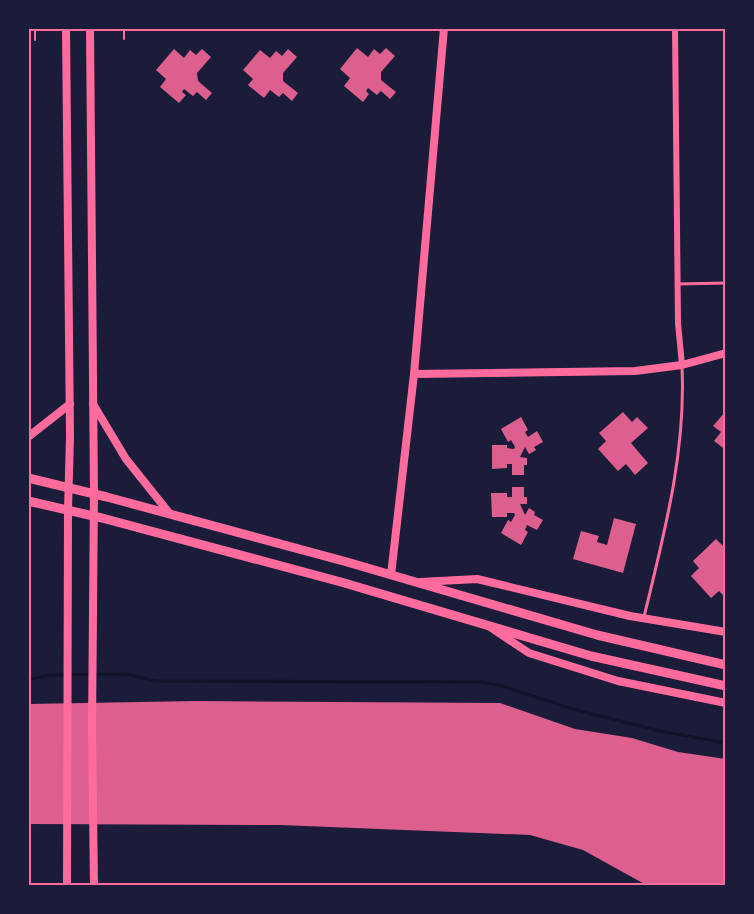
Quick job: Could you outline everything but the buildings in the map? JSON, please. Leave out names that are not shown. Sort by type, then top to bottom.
[{"type":"main road","points":[[66,28],[70,404],[67,885]]},
{"type":"main road","points":[[90,28],[94,494],[92,729],[94,885]]},
{"type":"main road","points":[[28,437],[70,404]]},
{"type":"main road","points":[[93,404],[126,459],[170,514]]},
{"type":"main road","points":[[28,478],[170,514],[417,582],[597,635],[726,665]]},
{"type":"main road","points":[[28,501],[94,516],[341,582],[591,656],[726,686]]},
{"type":"main road","points":[[417,582],[477,579],[644,619],[726,632]]},
{"type":"main road","points":[[487,626],[529,653],[618,681],[726,703]]},
{"type":"street","points":[[391,575],[414,374],[444,28]]},
{"type":"street","points":[[675,28],[678,323],[682,365]]},
{"type":"street","points":[[414,374],[635,371],[682,365],[726,353]]},
{"type":"lane","points":[[678,284],[726,283]]},
{"type":"lane","points":[[644,619],[671,502],[681,433],[682,365]]},
{"type":"path","points":[[35,28],[35,40]]},
{"type":"path","points":[[124,28],[124,39]]},
{"type":"waterway","points":[[28,680],[49,675],[126,674],[155,681],[479,682],[499,685],[573,709],[660,731],[726,743]]}]
